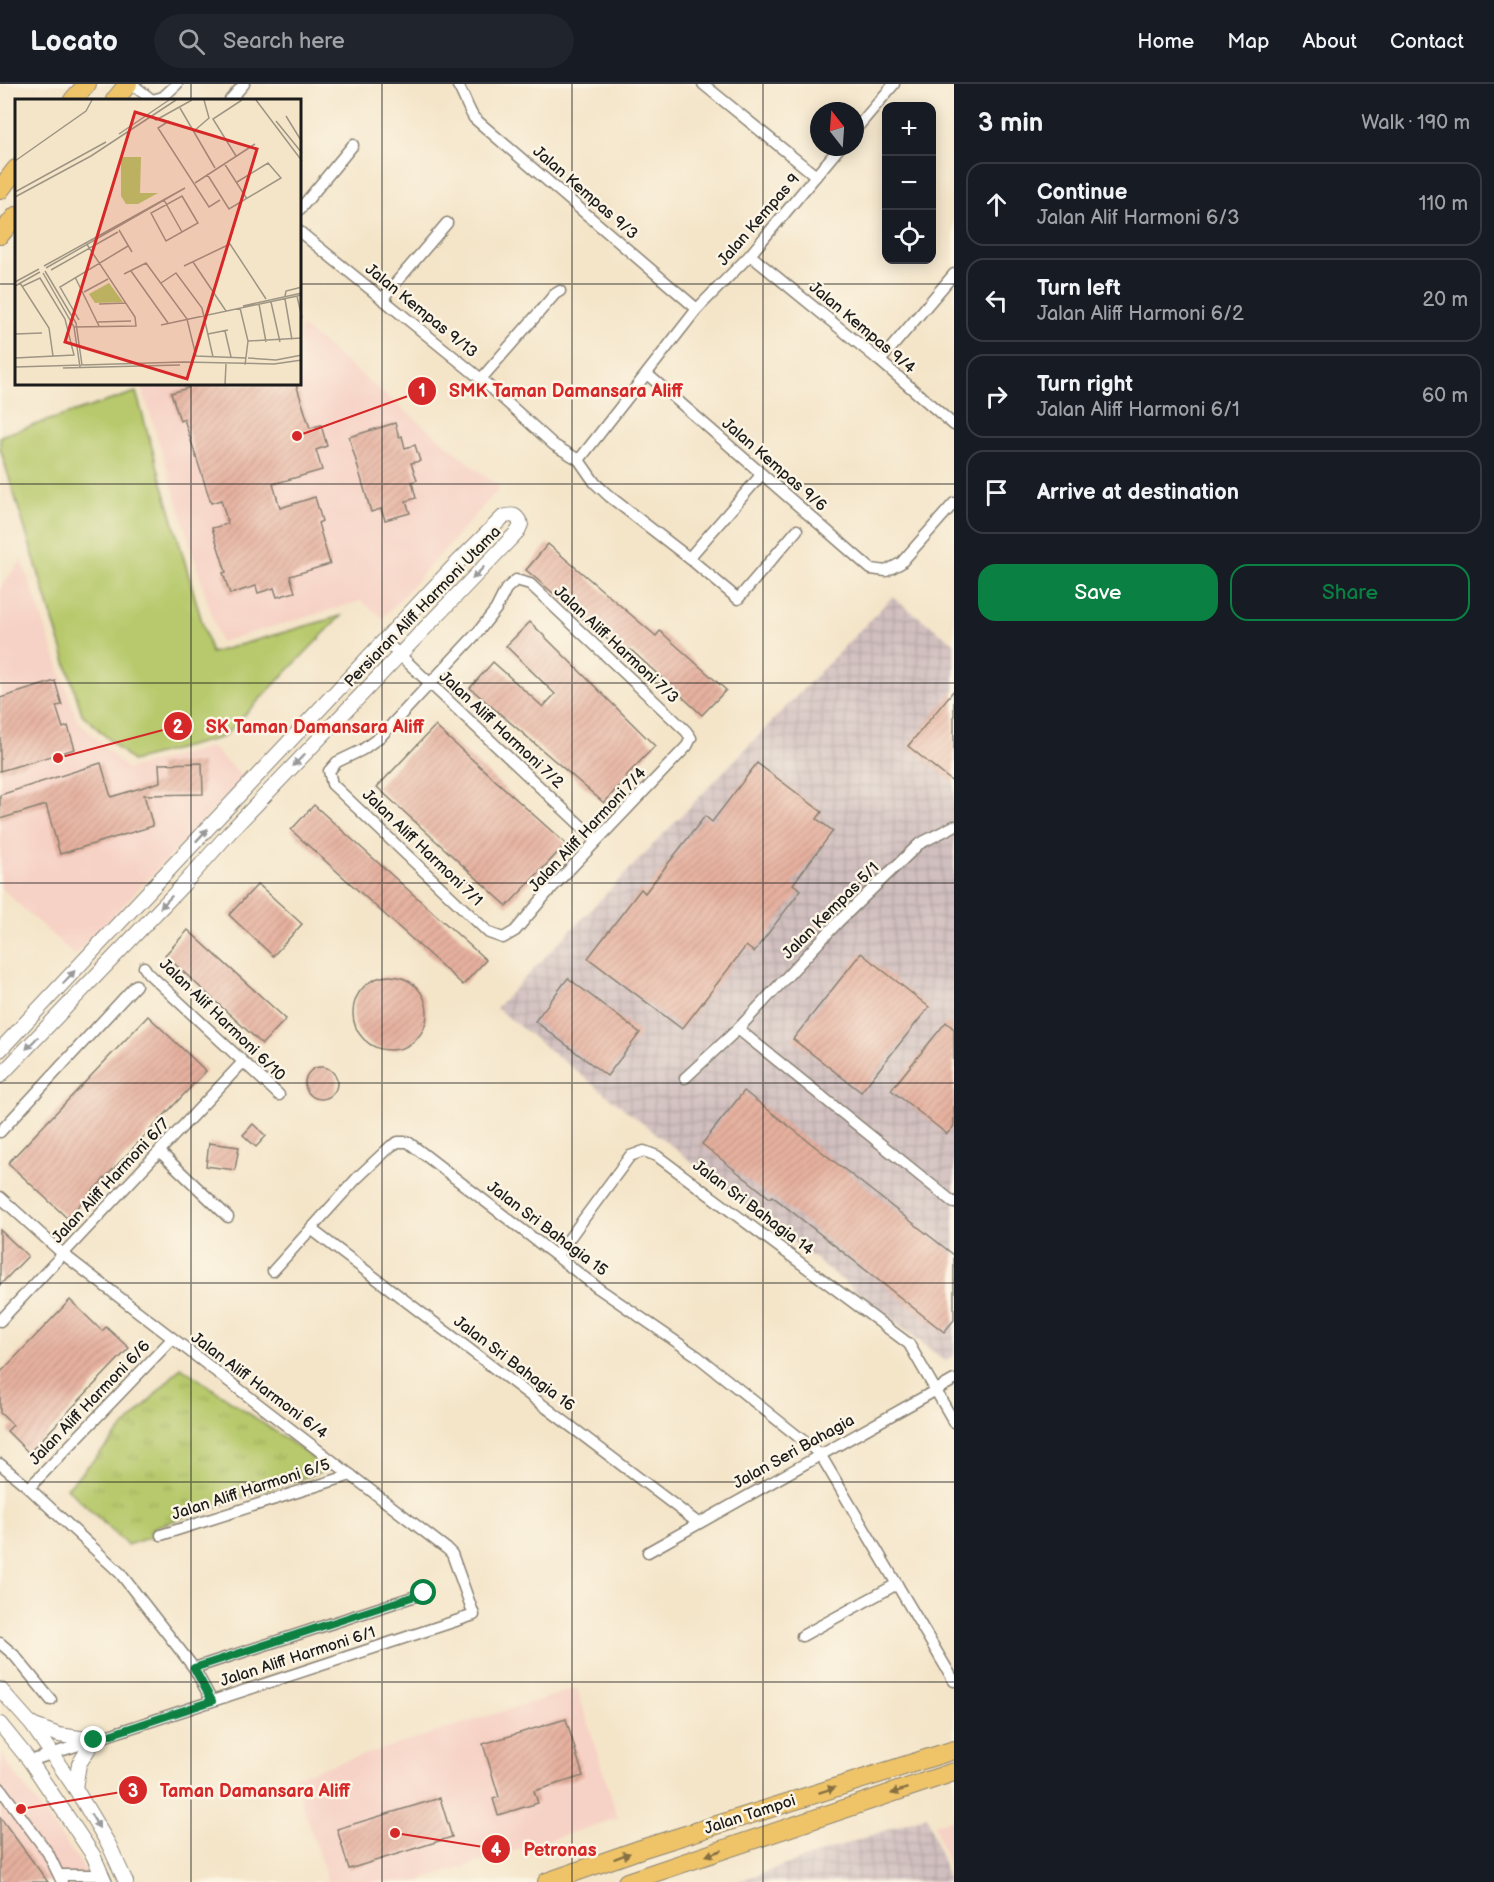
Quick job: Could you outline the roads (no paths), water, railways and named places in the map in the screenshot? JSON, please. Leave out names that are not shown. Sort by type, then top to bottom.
[{"type":"main road","points":[[74,99],[87,84]]},
{"type":"main road","points":[[116,99],[130,84]]},
{"type":"main road","points":[[0,190],[15,170]]},
{"type":"main road","points":[[0,235],[15,217]]},
{"type":"main road","name":"Jalan Tampoi","points":[[547,1882],[652,1845],[954,1750]]},
{"type":"main road","name":"Jalan Tampoi","points":[[627,1882],[954,1773]]},
{"type":"street","points":[[130,84],[151,99]]},
{"type":"street","points":[[156,99],[163,97],[177,84]]},
{"type":"street","points":[[231,99],[244,84]]},
{"type":"street","points":[[703,84],[816,176]]},
{"type":"street","points":[[864,119],[894,84]]},
{"type":"street","name":"Jalan Kempas 9/3","points":[[461,87],[466,105],[474,118],[697,309]]},
{"type":"street","points":[[302,207],[353,145]]},
{"type":"street","name":"Jalan Kempas 9","points":[[579,460],[697,309],[750,255],[833,156]]},
{"type":"street","points":[[382,299],[447,223]]},
{"type":"street","name":"Jalan Kempas 9/13","points":[[302,234],[481,379],[554,445],[579,460]]},
{"type":"street","name":"Jalan Kempas 9/4","points":[[750,255],[954,425]]},
{"type":"street","points":[[880,361],[954,274]]},
{"type":"street","points":[[481,379],[560,291]]},
{"type":"street","name":"Jalan Kempas 9/6","points":[[647,374],[871,569],[886,571],[901,563],[954,502]]},
{"type":"street","points":[[579,460],[609,496],[738,599],[797,530]]},
{"type":"street","points":[[689,558],[762,474]]},
{"type":"street","name":"Persiaran Aliff Harmoni Utama","points":[[0,1050],[503,517],[512,514],[517,516],[521,524],[518,531],[0,1076]]},
{"type":"street","name":"Jalan Aliff Harmoni 7/3","points":[[430,683],[478,632],[496,609],[506,589],[516,580],[530,584],[691,738]]},
{"type":"street","name":"Jalan Aliff Harmoni 7/2","points":[[385,641],[596,840]]},
{"type":"street","name":"Jalan Aliff Harmoni 7/1","points":[[430,683],[381,736],[362,750],[337,762],[330,771],[332,784],[489,933],[502,938]]},
{"type":"street","name":"Jalan Aliff Harmoni 7/4","points":[[502,938],[515,931],[596,840],[687,746],[691,738]]},
{"type":"street","name":"Jalan Kempas 5/1","points":[[685,1078],[738,1029],[838,922],[919,844],[954,826]]},
{"type":"street","name":"Jalan Alif Harmoni 6/10","points":[[144,966],[148,974],[279,1095]]},
{"type":"street","points":[[0,1132],[136,985]]},
{"type":"street","points":[[738,1029],[954,1203]]},
{"type":"street","name":"Jalan Aliff Harmoni 6/7","points":[[0,1321],[243,1062]]},
{"type":"street","name":"Jalan Sri Bahagia 15","points":[[273,1271],[357,1178],[382,1154],[398,1142],[408,1142],[598,1287],[697,1356],[820,1454]]},
{"type":"street","name":"Jalan Sri Bahagia 14","points":[[557,1255],[630,1156],[644,1151],[651,1153],[909,1344],[954,1422]]},
{"type":"street","points":[[160,1152],[228,1217]]},
{"type":"street","name":"Jalan Aliff Harmoni 6/4","points":[[0,1197],[63,1254],[452,1554],[474,1615]]},
{"type":"street","name":"Jalan Sri Bahagia 16","points":[[312,1229],[698,1523]]},
{"type":"street","name":"Jalan Aliff Harmoni 6/6","points":[[28,1488],[172,1339]]},
{"type":"street","name":"Jalan Seri Bahagia","points":[[648,1552],[954,1380]]},
{"type":"street","points":[[820,1454],[954,1681]]},
{"type":"street","points":[[0,1464],[120,1573],[194,1668],[212,1701]]},
{"type":"street","name":"Jalan Aliff Harmoni 6/5","points":[[161,1535],[351,1474]]},
{"type":"street","points":[[802,1636],[897,1584]]},
{"type":"street","points":[[194,1668],[424,1593]]},
{"type":"street","name":"Jalan Aliff Harmoni 6/1","points":[[30,1761],[474,1615]]},
{"type":"street","points":[[0,1643],[14,1655],[51,1700]]},
{"type":"street","points":[[0,1689],[32,1725],[75,1788],[109,1845],[126,1882]]},
{"type":"street","points":[[0,1724],[30,1761],[93,1856],[104,1878],[60,1878],[48,1853],[0,1788]]},
{"type":"street","points":[[32,1725],[59,1735],[94,1740],[79,1764],[75,1788]]},
{"type":"place","name":"SMK Taman Damansara Aliff","points":[[297,436]]},
{"type":"place","name":"SK Taman Damansara Aliff","points":[[58,758]]},
{"type":"place","name":"Taman Damansara Aliff","points":[[21,1809]]},
{"type":"place","name":"Petronas","points":[[395,1833]]}]
